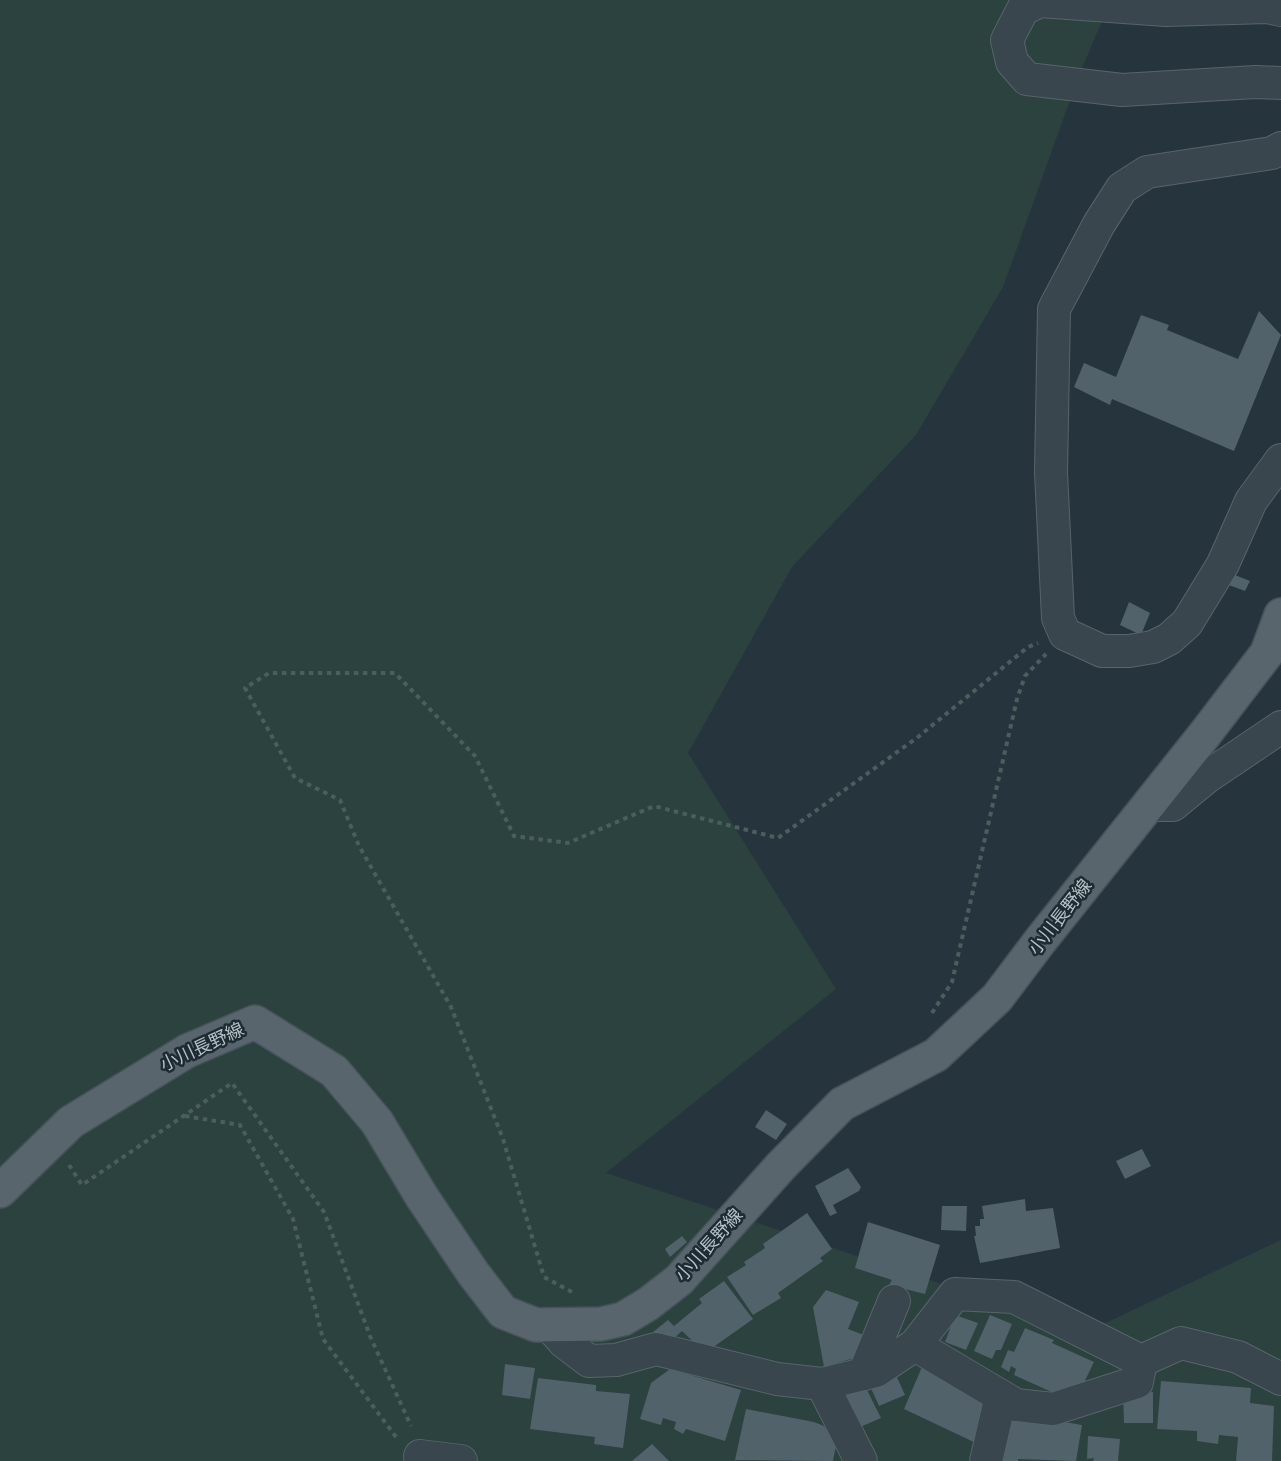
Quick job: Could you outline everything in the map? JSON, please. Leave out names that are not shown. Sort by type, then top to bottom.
[{"type":"main road","name":"小川長野線","points":[[0,1191],[71,1122],[177,1056],[255,1022],[334,1071],[377,1122],[422,1197],[472,1272],[503,1312],[536,1325],[601,1324],[623,1319],[648,1304],[679,1280],[774,1174],[842,1104],[936,1055],[997,998],[1267,653],[1281,615]]},
{"type":"street","points":[[1281,10],[1267,7],[1166,10],[1040,2],[1023,9],[1007,40],[1012,62],[1027,79],[1122,90],[1255,82],[1281,83]]},
{"type":"street","points":[[1281,148],[1272,153],[1147,172],[1122,188],[1099,224],[1054,309],[1052,510],[1058,618],[1065,634],[1102,651],[1129,651],[1153,647],[1169,639],[1187,623],[1223,564],[1251,501],[1281,460]]},
{"type":"street","points":[[1149,805],[1173,805],[1207,777],[1281,727]]},
{"type":"street","points":[[549,1325],[564,1342],[589,1361],[616,1360],[656,1349],[777,1379],[822,1384],[876,1371],[915,1345],[955,1294],[1014,1297],[1141,1361]]},
{"type":"street","points":[[864,1374],[894,1301]]},
{"type":"street","points":[[1141,1361],[1181,1343],[1238,1357],[1281,1379]]},
{"type":"street","points":[[915,1345],[1016,1405],[1053,1408],[1137,1382],[1141,1361]]},
{"type":"street","points":[[1254,1365],[1281,1349]]},
{"type":"street","points":[[822,1384],[858,1460]]},
{"type":"street","points":[[986,1461],[1001,1396]]},
{"type":"street","points":[[420,1456],[461,1461]]},
{"type":"path","points":[[573,1293],[544,1276],[503,1140],[451,1007],[359,846],[340,800],[295,778],[245,688],[269,673],[395,673],[475,756],[514,836],[568,843],[654,806],[778,838],[918,737],[1028,647],[1065,634]]},
{"type":"path","points":[[929,1018],[952,982],[1017,699],[1025,676],[1065,634]]},
{"type":"path","points":[[53,1139],[82,1185],[232,1083],[324,1212],[370,1336],[416,1437],[420,1456],[407,1452],[323,1339],[293,1219],[240,1125],[184,1116]]},
{"type":"green space","points":[[0,0],[1111,0],[1079,75],[1003,287],[916,435],[792,567],[688,753],[836,989],[606,1173],[969,1293],[1080,1335],[1281,1240],[1281,1461],[0,1461]]},
{"type":"building","points":[[1259,311],[1281,335],[1234,451],[1112,399],[1110,405],[1074,387],[1084,363],[1116,377],[1141,315],[1169,325],[1167,330],[1238,359]]},
{"type":"building","points":[[1230,573],[1250,581],[1245,591],[1226,584]]},
{"type":"building","points":[[1129,602],[1150,613],[1141,635],[1120,625]]},
{"type":"building","points":[[766,1110],[787,1124],[776,1140],[755,1127]]},
{"type":"building","points":[[1142,1149],[1151,1166],[1125,1179],[1116,1161]]},
{"type":"building","points":[[848,1168],[861,1187],[859,1191],[833,1205],[837,1213],[830,1216],[815,1186]]},
{"type":"building","points":[[1025,1199],[1026,1211],[1053,1208],[1060,1248],[980,1263],[974,1236],[976,1236],[975,1226],[980,1226],[980,1219],[984,1219],[982,1206]]},
{"type":"building","points":[[942,1206],[967,1206],[966,1231],[941,1230]]},
{"type":"building","points":[[807,1213],[832,1249],[820,1258],[823,1261],[778,1293],[781,1298],[753,1315],[727,1277],[746,1265],[744,1262],[765,1248],[763,1244]]},
{"type":"building","points":[[868,1222],[940,1245],[925,1294],[889,1285],[892,1280],[855,1268]]},
{"type":"building","points":[[682,1236],[687,1242],[670,1257],[665,1249]]},
{"type":"building","points":[[724,1281],[753,1319],[705,1353],[682,1331],[672,1340],[653,1332],[668,1320],[674,1326],[702,1303],[699,1299]]},
{"type":"building","points":[[826,1290],[859,1302],[848,1329],[864,1335],[854,1358],[824,1367],[813,1307]]},
{"type":"building","points":[[955,1315],[978,1323],[966,1350],[945,1342]]},
{"type":"building","points":[[990,1315],[1012,1324],[1001,1350],[996,1350],[992,1359],[974,1351]]},
{"type":"building","points":[[1025,1328],[1054,1340],[1052,1343],[1094,1362],[1077,1397],[1065,1398],[1014,1375],[1016,1369],[1011,1366],[1009,1372],[1001,1367],[1008,1350],[1014,1352]]},
{"type":"building","points":[[505,1364],[535,1368],[530,1399],[502,1395]]},
{"type":"building","points":[[922,1367],[996,1402],[978,1444],[904,1409]]},
{"type":"building","points":[[670,1369],[741,1390],[725,1441],[686,1429],[683,1434],[674,1429],[676,1422],[663,1418],[661,1425],[640,1419],[651,1383]]},
{"type":"building","points":[[896,1375],[905,1395],[879,1406],[870,1386]]},
{"type":"building","points":[[538,1378],[596,1385],[596,1391],[630,1394],[623,1448],[594,1444],[595,1437],[530,1429]]},
{"type":"building","points":[[1161,1381],[1251,1388],[1250,1403],[1274,1406],[1272,1461],[1236,1461],[1238,1437],[1219,1435],[1218,1444],[1197,1441],[1197,1431],[1157,1429]]},
{"type":"building","points":[[866,1388],[881,1418],[860,1427],[846,1396]]},
{"type":"building","points":[[1153,1392],[1153,1423],[1124,1423],[1123,1393]]},
{"type":"building","points":[[746,1409],[824,1426],[836,1446],[833,1461],[735,1460]]},
{"type":"building","points":[[1007,1412],[1082,1425],[1076,1461],[1018,1459],[1018,1461],[994,1461]]},
{"type":"building","points":[[1088,1436],[1120,1439],[1118,1461],[1087,1459]]},
{"type":"building","points":[[652,1444],[669,1461],[632,1461]]}]
